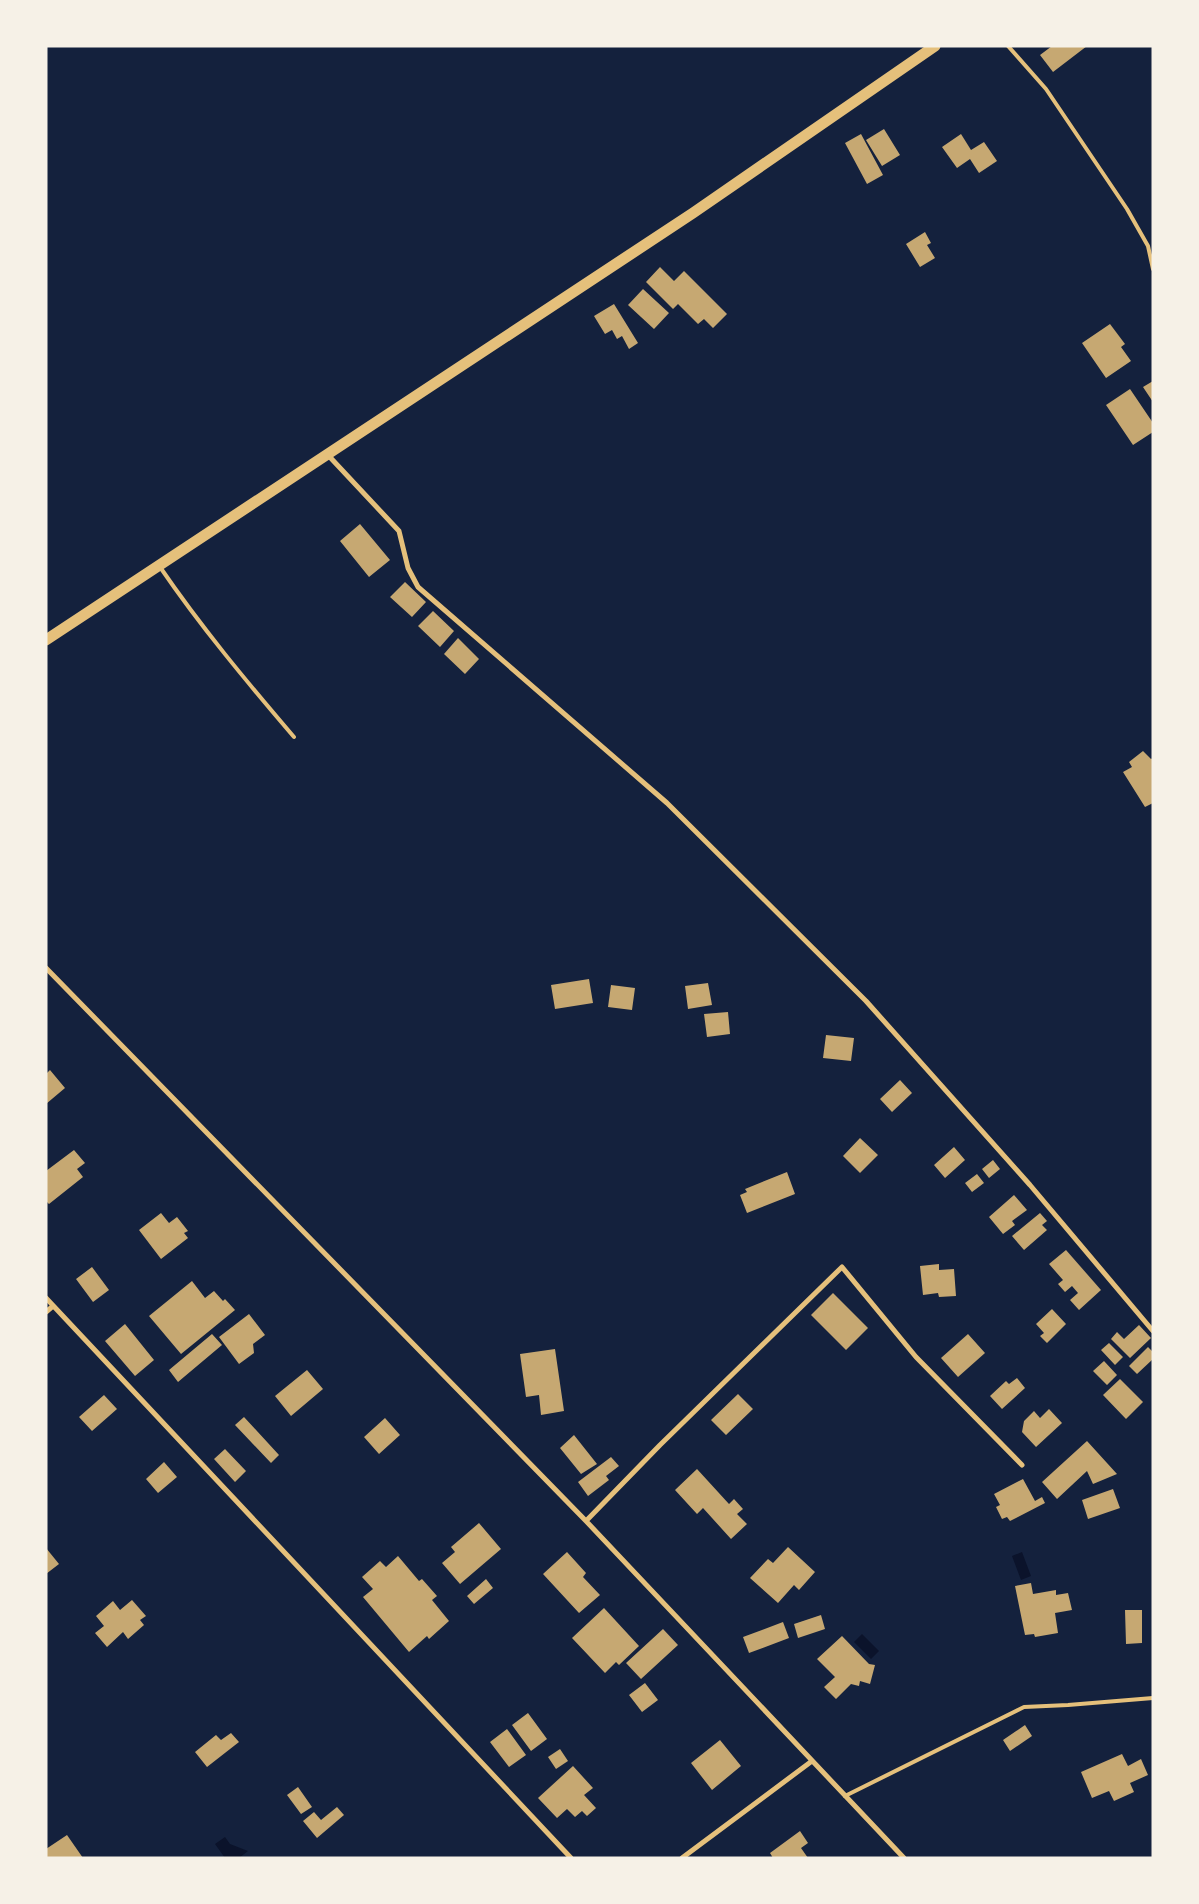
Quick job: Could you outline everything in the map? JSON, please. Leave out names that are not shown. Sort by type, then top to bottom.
[{"type":"highway","points":[[46,640],[693,213],[935,46]]},
{"type":"street","points":[[327,454],[399,531],[408,568],[418,587],[667,803],[866,1001],[1030,1186],[1153,1330]]},
{"type":"street","points":[[46,968],[586,1521],[904,1858]]},
{"type":"street","points":[[586,1521],[660,1445],[842,1267],[916,1357],[1022,1465]]},
{"type":"street","points":[[46,1298],[571,1858]]},
{"type":"street","points":[[46,1312],[54,1306]]},
{"type":"street","points":[[682,1858],[812,1761]]},
{"type":"lane","points":[[1008,46],[1046,89],[1127,209],[1148,246],[1153,268]]},
{"type":"lane","points":[[159,566],[233,666],[294,736]]},
{"type":"lane","points":[[846,1796],[1024,1707],[1153,1698]]},
{"type":"water","points":[[1022,1552],[1031,1576],[1021,1580],[1012,1556]]},
{"type":"water","points":[[862,1634],[879,1651],[871,1659],[854,1642]]},
{"type":"water","points":[[225,1837],[230,1844],[248,1851],[239,1858],[225,1858],[215,1844]]},
{"type":"building","points":[[1052,46],[1087,46],[1053,72],[1040,55]]},
{"type":"building","points":[[884,129],[900,155],[882,166],[866,140]]},
{"type":"building","points":[[861,134],[883,175],[867,184],[845,143]]},
{"type":"building","points":[[961,134],[971,150],[984,142],[997,161],[979,173],[970,159],[957,168],[942,147]]},
{"type":"building","points":[[925,232],[931,243],[927,245],[935,258],[920,267],[906,244]]},
{"type":"building","points":[[660,267],[674,281],[684,271],[727,314],[713,328],[704,319],[698,324],[678,304],[673,309],[646,282]]},
{"type":"building","points":[[643,289],[669,313],[654,329],[628,305]]},
{"type":"building","points":[[614,304],[638,343],[629,349],[622,336],[617,339],[612,330],[605,334],[594,316]]},
{"type":"building","points":[[1110,324],[1125,344],[1121,347],[1131,361],[1106,378],[1082,343]]},
{"type":"building","points":[[1153,381],[1153,402],[1143,387]]},
{"type":"building","points":[[1130,389],[1153,423],[1153,432],[1133,445],[1106,405]]},
{"type":"building","points":[[360,524],[390,560],[369,577],[340,541]]},
{"type":"building","points":[[405,582],[426,602],[412,617],[390,597]]},
{"type":"building","points":[[433,611],[454,631],[440,647],[418,626]]},
{"type":"building","points":[[458,638],[479,659],[465,674],[444,654]]},
{"type":"building","points":[[1143,751],[1151,759],[1153,758],[1153,803],[1145,807],[1123,772],[1132,767],[1129,762]]},
{"type":"building","points":[[589,979],[593,1003],[555,1009],[551,985]]},
{"type":"building","points":[[708,983],[712,1005],[688,1009],[685,986]]},
{"type":"building","points":[[611,985],[635,988],[632,1010],[608,1007]]},
{"type":"building","points":[[728,1012],[730,1034],[707,1037],[704,1014]]},
{"type":"building","points":[[826,1035],[854,1038],[851,1061],[823,1058]]},
{"type":"building","points":[[50,1070],[65,1088],[46,1104],[46,1074]]},
{"type":"building","points":[[900,1080],[912,1093],[892,1112],[880,1099]]},
{"type":"building","points":[[860,1138],[878,1155],[860,1173],[843,1156]]},
{"type":"building","points":[[954,1147],[965,1160],[945,1178],[934,1165]]},
{"type":"building","points":[[74,1150],[85,1163],[77,1169],[83,1177],[49,1204],[46,1201],[46,1171]]},
{"type":"building","points":[[993,1160],[1000,1169],[989,1178],[982,1169]]},
{"type":"building","points":[[787,1172],[795,1194],[747,1213],[740,1195],[747,1192],[745,1189]]},
{"type":"building","points":[[977,1174],[984,1183],[972,1192],[965,1183]]},
{"type":"building","points":[[1014,1195],[1027,1210],[1012,1221],[1015,1225],[1003,1234],[989,1217]]},
{"type":"building","points":[[161,1213],[169,1223],[177,1217],[188,1231],[184,1233],[188,1238],[161,1259],[139,1230]]},
{"type":"building","points":[[1040,1213],[1047,1221],[1042,1225],[1047,1230],[1024,1250],[1012,1236]]},
{"type":"building","points":[[1066,1250],[1101,1290],[1079,1310],[1070,1300],[1078,1293],[1072,1286],[1065,1292],[1058,1284],[1063,1280],[1049,1264]]},
{"type":"building","points":[[939,1264],[939,1270],[954,1269],[956,1296],[939,1297],[938,1293],[923,1295],[920,1266]]},
{"type":"building","points":[[92,1267],[109,1290],[93,1302],[76,1279]]},
{"type":"building","points":[[192,1281],[205,1298],[214,1291],[235,1310],[181,1354],[149,1316]]},
{"type":"building","points":[[833,1293],[868,1328],[846,1350],[811,1315]]},
{"type":"building","points":[[1052,1309],[1066,1324],[1047,1343],[1040,1336],[1044,1333],[1036,1324]]},
{"type":"building","points":[[249,1314],[265,1335],[253,1344],[254,1353],[239,1364],[219,1337]]},
{"type":"building","points":[[125,1324],[154,1360],[135,1376],[105,1341]]},
{"type":"building","points":[[1139,1325],[1151,1338],[1130,1358],[1111,1339],[1117,1332],[1124,1339]]},
{"type":"building","points":[[212,1334],[222,1345],[178,1382],[169,1370]]},
{"type":"building","points":[[968,1334],[985,1353],[958,1377],[941,1358]]},
{"type":"building","points":[[1109,1343],[1123,1357],[1115,1365],[1101,1350]]},
{"type":"building","points":[[1148,1347],[1153,1352],[1153,1359],[1137,1374],[1129,1366]]},
{"type":"building","points":[[555,1349],[564,1411],[541,1415],[539,1395],[526,1397],[520,1354]]},
{"type":"building","points":[[1104,1361],[1117,1375],[1107,1385],[1093,1371]]},
{"type":"building","points":[[307,1370],[323,1389],[291,1416],[275,1396]]},
{"type":"building","points":[[1017,1378],[1025,1388],[1002,1409],[990,1396],[1006,1381],[1009,1384]]},
{"type":"building","points":[[1120,1379],[1143,1402],[1126,1419],[1103,1395]]},
{"type":"building","points":[[738,1394],[753,1409],[726,1435],[711,1420]]},
{"type":"building","points":[[104,1395],[117,1409],[92,1431],[79,1417]]},
{"type":"building","points":[[1049,1409],[1062,1423],[1036,1447],[1022,1432],[1024,1421],[1034,1411],[1040,1418]]},
{"type":"building","points":[[244,1417],[279,1455],[271,1463],[235,1425]]},
{"type":"building","points":[[385,1418],[400,1435],[379,1454],[364,1437]]},
{"type":"building","points":[[574,1435],[597,1464],[581,1474],[560,1448]]},
{"type":"building","points":[[1087,1441],[1117,1474],[1093,1484],[1087,1471],[1057,1499],[1042,1482]]},
{"type":"building","points":[[225,1449],[246,1471],[235,1482],[214,1459]]},
{"type":"building","points":[[611,1457],[619,1466],[606,1476],[609,1480],[588,1496],[578,1482]]},
{"type":"building","points":[[164,1462],[177,1477],[158,1493],[146,1479]]},
{"type":"building","points":[[697,1469],[729,1504],[734,1499],[743,1509],[737,1514],[747,1524],[731,1539],[703,1508],[697,1514],[675,1490]]},
{"type":"building","points":[[1023,1479],[1035,1501],[1042,1497],[1045,1503],[1010,1521],[1007,1517],[1002,1519],[996,1507],[1000,1505],[994,1494]]},
{"type":"building","points":[[1113,1489],[1120,1508],[1088,1519],[1082,1500]]},
{"type":"building","points":[[479,1523],[501,1549],[460,1584],[442,1563],[455,1552],[451,1547]]},
{"type":"building","points":[[788,1547],[815,1572],[799,1590],[794,1585],[778,1603],[750,1578],[768,1559],[773,1563]]},
{"type":"building","points":[[46,1548],[59,1564],[46,1574]]},
{"type":"building","points":[[567,1552],[586,1573],[583,1577],[600,1595],[579,1613],[543,1574]]},
{"type":"building","points":[[398,1556],[419,1581],[422,1579],[437,1596],[432,1600],[449,1621],[429,1639],[427,1636],[409,1652],[363,1597],[373,1589],[362,1577],[380,1561],[386,1567]]},
{"type":"building","points":[[486,1579],[493,1588],[474,1604],[467,1596]]},
{"type":"building","points":[[1031,1583],[1033,1594],[1056,1590],[1056,1595],[1068,1593],[1072,1610],[1055,1613],[1058,1633],[1035,1637],[1034,1634],[1025,1635],[1015,1586]]},
{"type":"building","points":[[132,1600],[146,1616],[140,1620],[144,1625],[128,1639],[123,1632],[107,1647],[95,1633],[104,1626],[96,1616],[113,1601],[120,1610]]},
{"type":"building","points":[[604,1608],[639,1646],[619,1665],[616,1662],[605,1673],[572,1638]]},
{"type":"building","points":[[1125,1610],[1142,1610],[1142,1643],[1126,1644]]},
{"type":"building","points":[[821,1615],[825,1629],[798,1638],[794,1624]]},
{"type":"building","points":[[783,1622],[789,1638],[749,1653],[743,1637]]},
{"type":"building","points":[[663,1629],[678,1645],[641,1679],[626,1663]]},
{"type":"building","points":[[842,1636],[869,1664],[875,1665],[870,1684],[860,1681],[859,1686],[851,1684],[836,1699],[824,1687],[835,1677],[817,1659]]},
{"type":"building","points":[[645,1683],[658,1700],[642,1712],[629,1695]]},
{"type":"building","points":[[528,1713],[547,1739],[531,1751],[512,1725]]},
{"type":"building","points":[[1025,1725],[1032,1736],[1010,1751],[1003,1740]]},
{"type":"building","points":[[507,1729],[526,1755],[509,1767],[490,1742]]},
{"type":"building","points":[[231,1733],[239,1742],[207,1767],[195,1752],[216,1735],[221,1740]]},
{"type":"building","points":[[720,1740],[741,1766],[712,1790],[691,1763]]},
{"type":"building","points":[[560,1749],[568,1761],[556,1769],[548,1757]]},
{"type":"building","points":[[1122,1754],[1128,1766],[1141,1759],[1148,1775],[1130,1783],[1134,1792],[1114,1801],[1109,1791],[1092,1798],[1081,1772]]},
{"type":"building","points":[[573,1766],[593,1788],[584,1795],[596,1808],[587,1816],[582,1811],[575,1817],[567,1809],[557,1818],[538,1798]]},
{"type":"building","points":[[298,1787],[312,1807],[301,1814],[287,1795]]},
{"type":"building","points":[[337,1807],[344,1815],[317,1838],[303,1821],[314,1812],[321,1820]]},
{"type":"building","points":[[800,1831],[808,1843],[801,1848],[808,1858],[773,1858],[770,1853]]},
{"type":"building","points":[[67,1835],[83,1858],[46,1858],[46,1849]]}]
